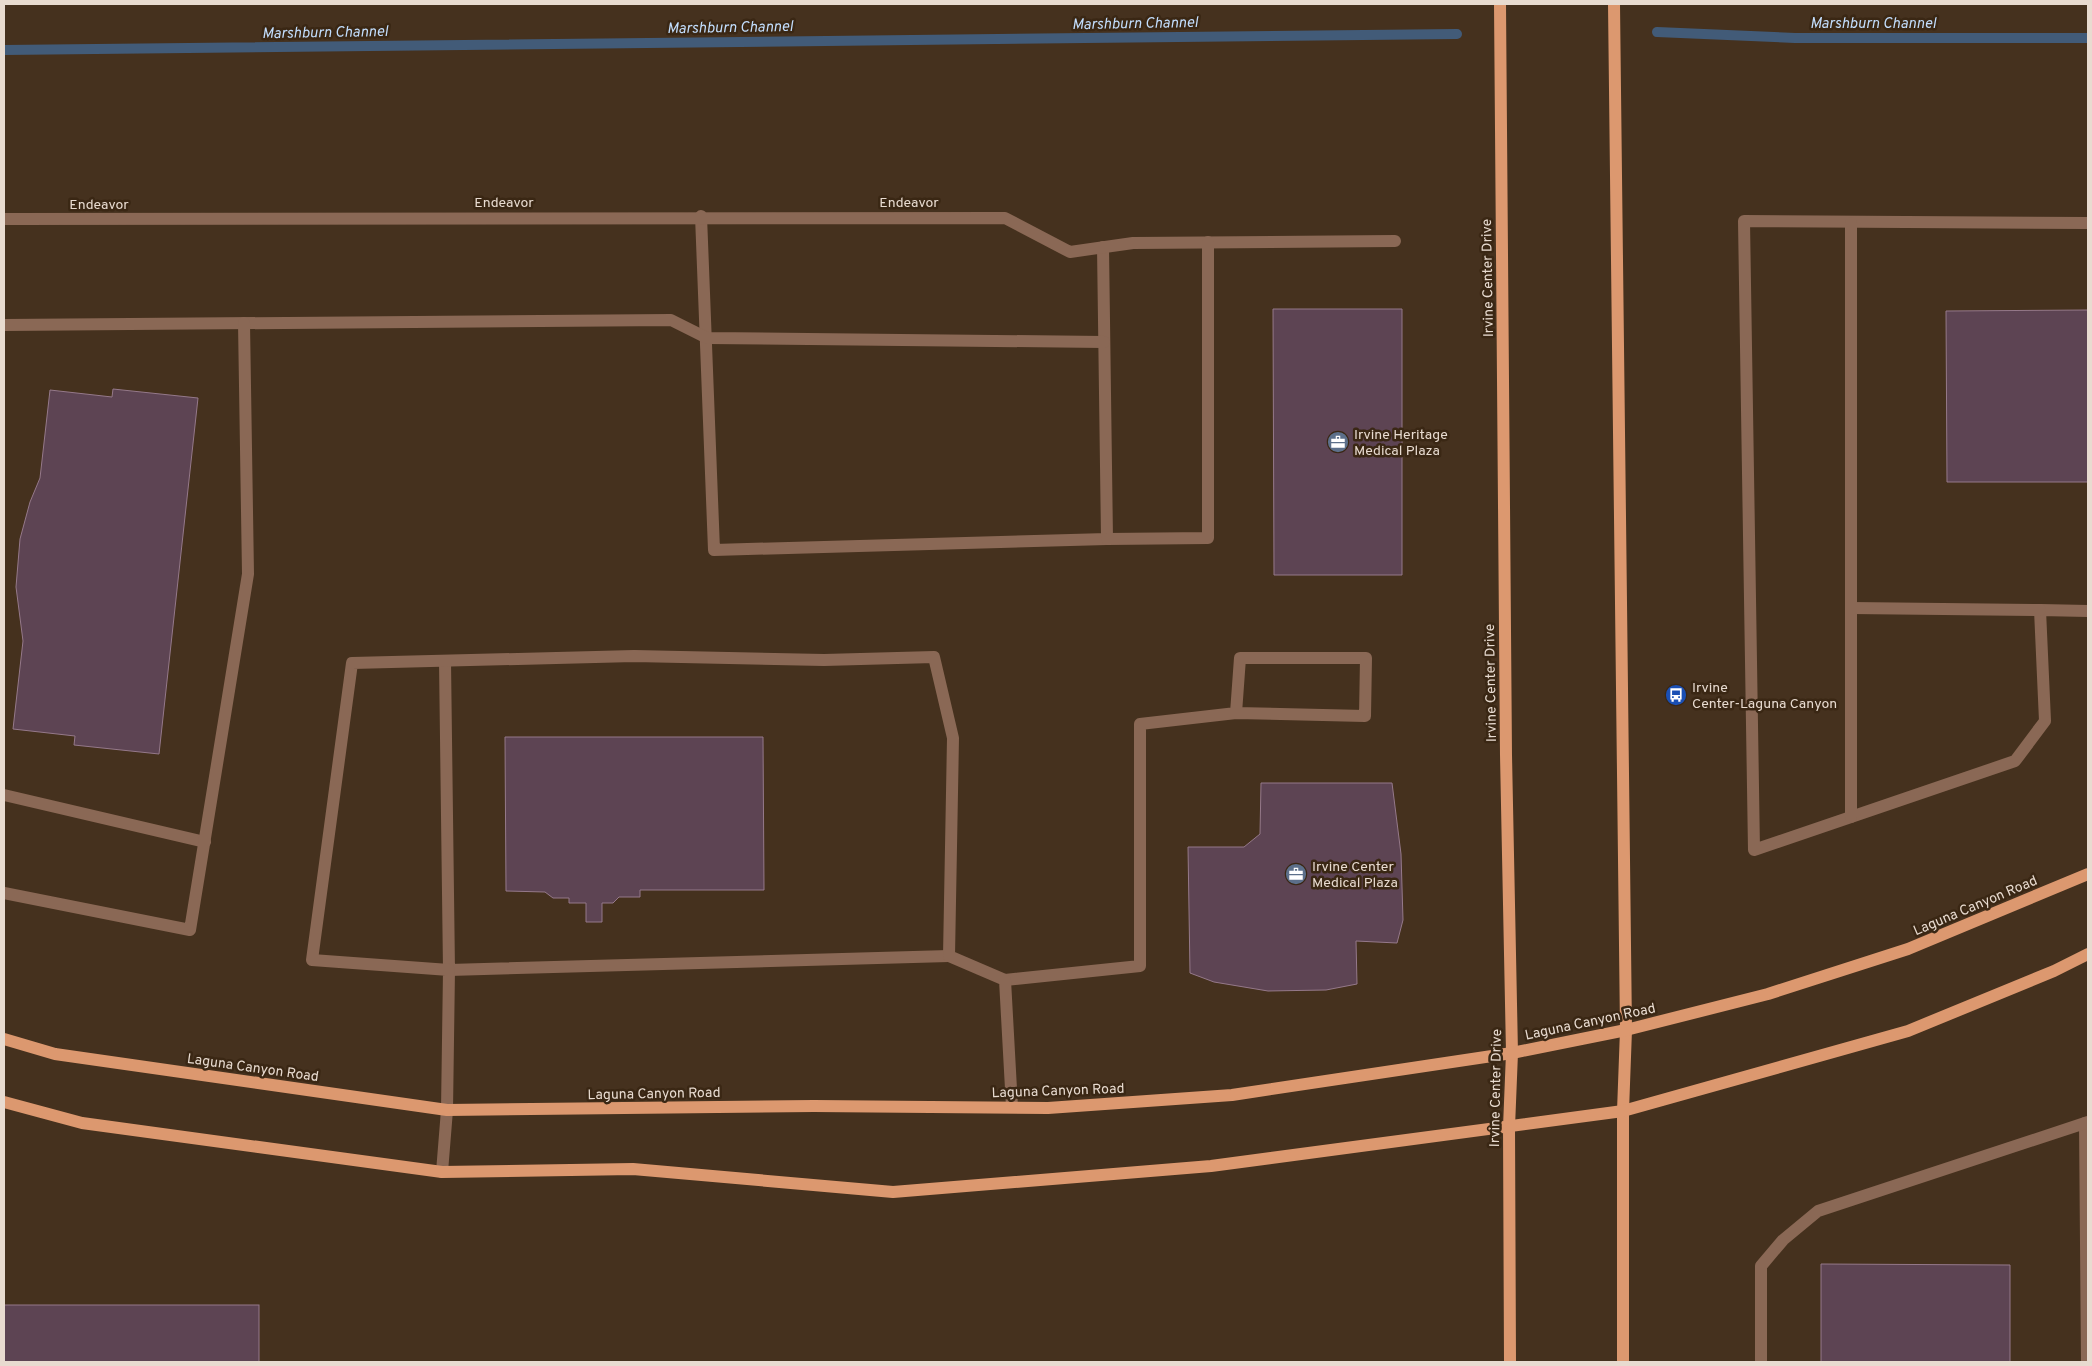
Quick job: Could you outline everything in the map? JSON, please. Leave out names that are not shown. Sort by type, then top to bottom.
[{"type":"main road","name":"Irvine Center Drive","points":[[1500,4],[1505,725],[1512,1054],[1509,1127],[1510,1362]]},
{"type":"main road","points":[[1614,4],[1626,1030],[1623,1111],[1623,1362]]},
{"type":"main road","name":"Laguna Canyon Road","points":[[4,1038],[55,1054],[448,1110],[814,1106],[1048,1108],[1232,1095],[1512,1054],[1626,1030],[1768,994],[1908,949],[2088,874]]},
{"type":"main road","points":[[4,1102],[82,1123],[442,1172],[633,1169],[893,1192],[1211,1166],[1623,1111],[1908,1031],[2054,971],[2088,954]]},
{"type":"street","name":"Endeavor","points":[[4,219],[701,216],[1005,218],[1070,252],[1103,247]]},
{"type":"street","points":[[701,216],[714,550],[1208,538],[1208,242]]},
{"type":"street","points":[[2040,610],[2045,721],[2015,761],[1754,850],[1744,221],[2088,223]]},
{"type":"street","points":[[1851,223],[1851,817]]},
{"type":"street","points":[[1107,539],[1103,247],[1133,242],[1395,241]]},
{"type":"street","points":[[4,325],[671,320],[707,338],[1104,342]]},
{"type":"street","points":[[4,893],[190,930],[248,574],[244,323]]},
{"type":"street","points":[[1851,608],[2088,611]]},
{"type":"street","points":[[949,956],[953,738],[934,657],[824,660],[634,656],[352,663],[312,960],[449,970],[949,956],[1005,980],[1140,966],[1140,724],[1236,713],[1365,716],[1366,658],[1240,658],[1236,713]]},
{"type":"street","points":[[442,1172],[448,1110],[449,970],[444,661]]},
{"type":"street","points":[[4,795],[204,842]]},
{"type":"street","points":[[1005,980],[1012,1107]]},
{"type":"street","points":[[1762,1362],[1761,1266],[1783,1240],[1818,1211],[2086,1122],[2087,1362]]},
{"type":"building","name":"Irvine Heritage Medical Plaza","points":[[1273,309],[1402,309],[1402,575],[1274,575]]},
{"type":"building","points":[[2088,310],[2088,482],[1947,482],[1946,311]]},
{"type":"building","points":[[113,389],[198,398],[159,754],[74,745],[75,736],[13,729],[23,641],[16,587],[20,539],[30,502],[40,478],[50,390],[112,397]]},
{"type":"building","points":[[505,737],[763,737],[764,890],[640,890],[640,897],[619,897],[613,903],[602,903],[602,922],[586,922],[586,903],[569,903],[569,898],[553,898],[545,892],[506,891]]},
{"type":"building","name":"Irvine Center Medical Plaza","points":[[1261,783],[1392,783],[1401,854],[1403,920],[1397,943],[1356,941],[1357,984],[1326,990],[1268,991],[1214,982],[1190,973],[1188,847],[1244,847],[1260,834]]},
{"type":"building","points":[[1821,1264],[2010,1265],[2010,1362],[1821,1362]]},
{"type":"building","points":[[4,1305],[259,1305],[259,1362],[4,1362]]},
{"type":"waterway","name":"Marshburn Channel","points":[[1657,32],[1795,38],[2088,38]]},
{"type":"waterway","name":"Marshburn Channel","points":[[4,50],[1457,34]]},
{"type":"place","name":"Irvine Heritage Medical Plaza","points":[[1338,442]]},
{"type":"place","name":"Irvine Center-Laguna Canyon","points":[[1676,695]]},
{"type":"place","name":"Irvine Center Medical Plaza","points":[[1296,874]]}]
